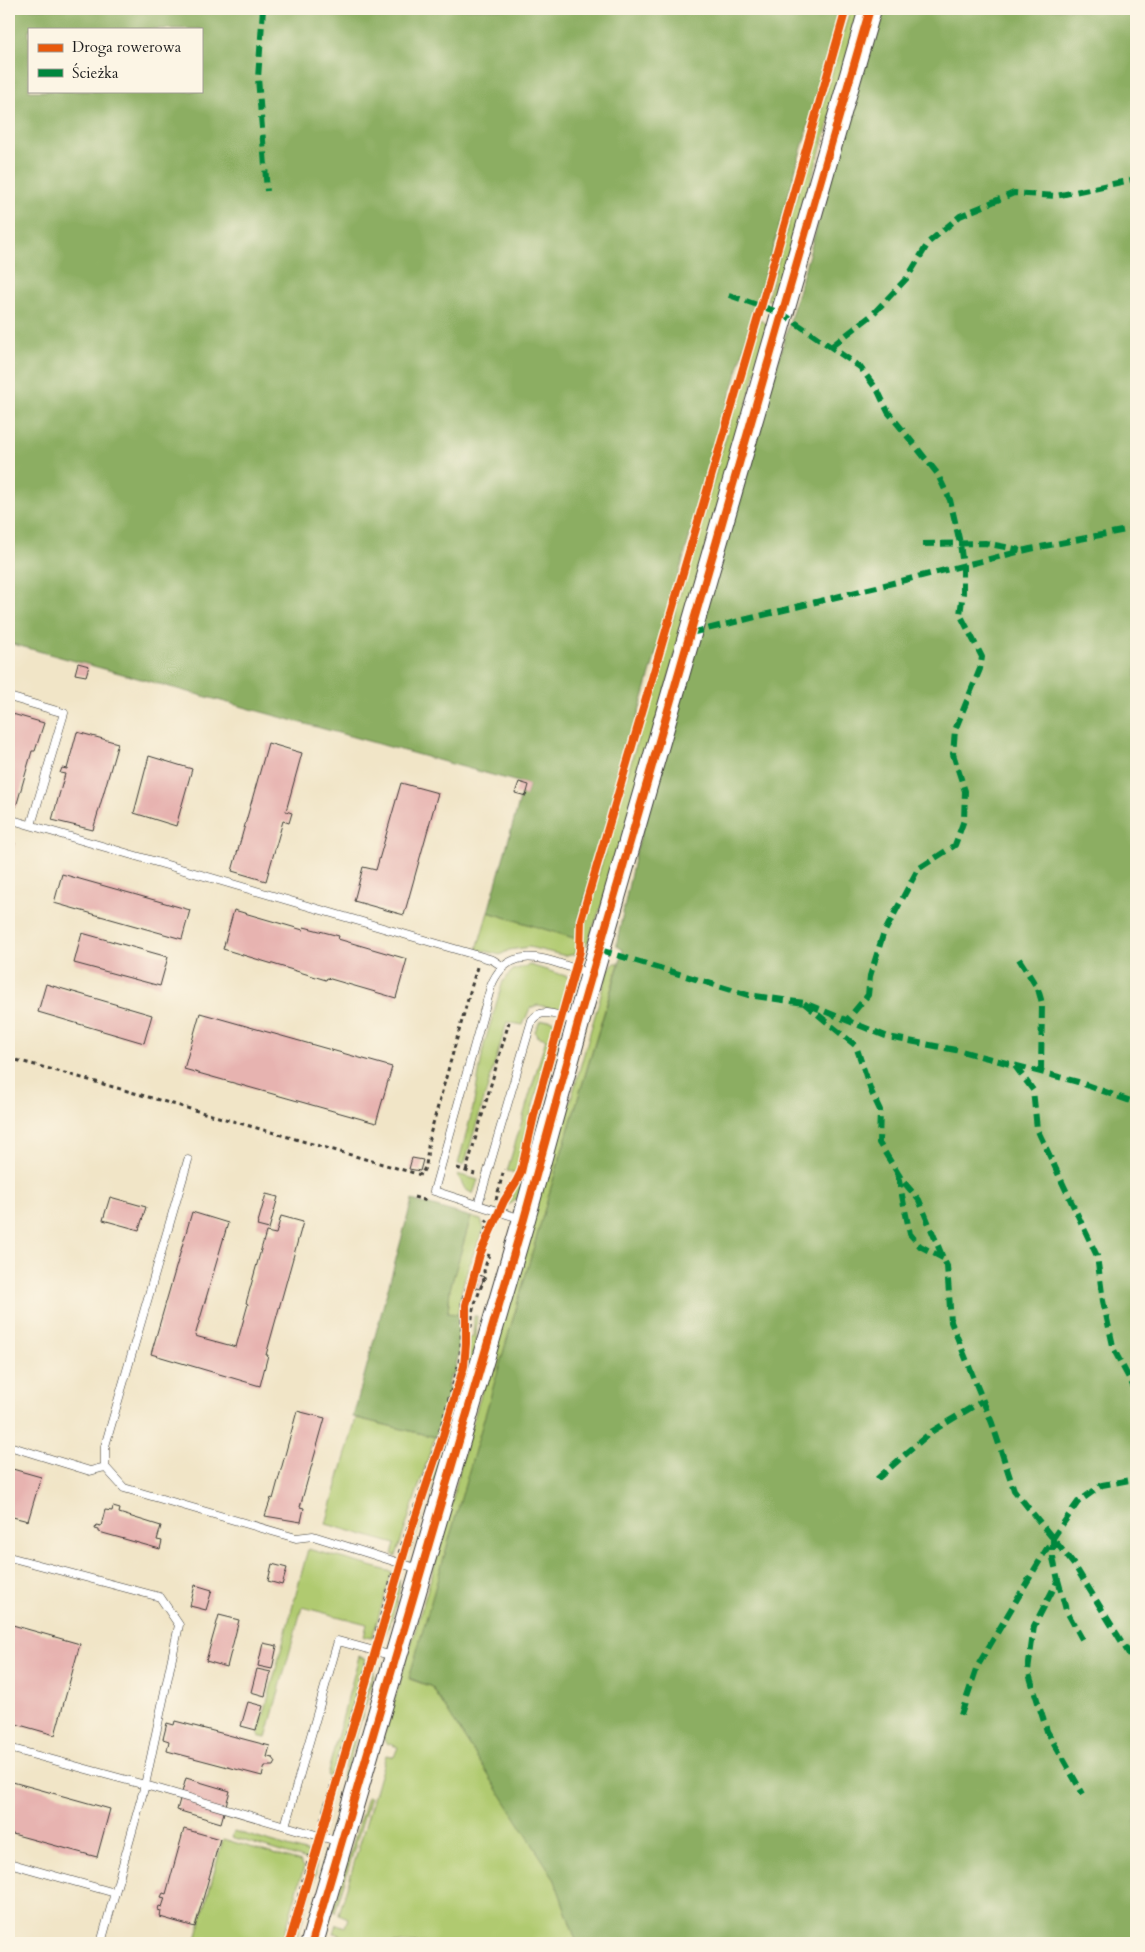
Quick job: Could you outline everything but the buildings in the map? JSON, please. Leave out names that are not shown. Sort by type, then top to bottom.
[{"type":"street","points":[[312,1943],[330,1839],[385,1654],[407,1563],[524,1220],[592,975],[870,9]]},
{"type":"lane","points":[[9,697],[64,713],[31,825]]},
{"type":"lane","points":[[9,819],[480,956],[493,960],[502,966]]},
{"type":"lane","points":[[524,1220],[434,1191],[491,986],[498,970],[516,959],[530,957],[592,975]]},
{"type":"lane","points":[[478,1205],[532,1020],[537,1015],[544,1013],[579,1022]]},
{"type":"lane","points":[[188,1160],[105,1446],[105,1467],[124,1488],[296,1538],[313,1536],[407,1563]]},
{"type":"lane","points":[[9,1446],[90,1470],[105,1467]]},
{"type":"lane","points":[[9,1557],[160,1597],[178,1625],[145,1785],[100,1943]]},
{"type":"lane","points":[[285,1826],[338,1641],[385,1654]]},
{"type":"lane","points":[[9,1748],[330,1839]]},
{"type":"lane","points":[[9,1863],[115,1893]]},
{"type":"path","points":[[9,1061],[16,1060],[421,1175],[426,1166],[428,1138],[480,956]]},
{"type":"path","points":[[466,1171],[509,1022]]},
{"type":"path","points":[[457,1168],[480,1175]]},
{"type":"path","points":[[495,1202],[504,1169]]},
{"type":"path","points":[[414,1197],[431,1202]]},
{"type":"path","points":[[480,1247],[506,1198]]},
{"type":"path","points":[[289,1943],[330,1839],[385,1654],[407,1563],[464,1366],[466,1305],[480,1247],[488,1225],[482,1217]]},
{"type":"path","points":[[471,1329],[473,1309],[483,1283],[489,1254],[480,1247]]},
{"type":"path","points":[[374,1639],[394,1572]]},
{"type":"path","points":[[321,1820],[368,1660]]},
{"type":"path","points":[[284,1943],[310,1855]]},
{"type":"green space","points":[[9,9],[842,9],[579,920],[577,939],[488,912],[521,795],[526,796],[529,785],[9,643]]},
{"type":"green space","points":[[850,9],[863,9],[775,300],[767,300]]},
{"type":"green space","points":[[880,9],[1136,9],[1136,1943],[577,1943],[554,1878],[432,1687],[409,1678],[552,1184],[622,955],[623,950],[617,946],[617,942],[634,859]]},
{"type":"green space","points":[[760,320],[769,325],[613,874],[588,942],[583,949],[584,924]]},
{"type":"green space","points":[[488,912],[577,939],[576,954],[566,956],[529,947],[509,950],[500,955],[477,949]]},
{"type":"green space","points":[[615,963],[619,963],[552,1184],[409,1679],[432,1687],[555,1878],[577,1943],[340,1943],[342,1936],[334,1933],[337,1924],[345,1927],[348,1918],[339,1914],[386,1755],[394,1757],[398,1747],[386,1743],[383,1738],[445,1531],[464,1452],[544,1179],[569,1106],[608,970]]},
{"type":"green space","points":[[530,965],[569,977],[561,1010],[538,1005],[530,1008],[523,1025],[507,1022],[465,1163],[462,1165],[458,1164],[473,1108],[484,1045],[503,981],[513,970]]},
{"type":"green space","points":[[550,1020],[557,1023],[534,1102],[517,1173],[507,1171],[546,1039],[537,1036],[535,1031],[540,1021]]},
{"type":"green space","points":[[561,1027],[562,1035],[541,1108],[519,1197],[507,1205],[522,1175]]},
{"type":"green space","points":[[457,1174],[478,1180],[473,1194],[465,1189]]},
{"type":"green space","points":[[412,1200],[471,1217],[450,1289],[448,1313],[458,1314],[459,1352],[454,1375],[451,1375],[447,1388],[450,1389],[435,1437],[353,1417]]},
{"type":"green space","points":[[471,1217],[481,1220],[484,1229],[467,1270],[458,1314],[448,1314],[450,1289]]},
{"type":"green space","points":[[474,1316],[477,1316],[474,1355],[464,1374],[468,1355],[468,1338],[473,1337]]},
{"type":"green space","points":[[458,1394],[459,1404],[449,1437],[412,1546],[406,1555]]},
{"type":"green space","points":[[356,1418],[435,1437],[396,1556],[392,1554],[395,1544],[326,1524]]},
{"type":"green space","points":[[308,1549],[392,1572],[372,1638],[364,1637],[367,1624],[302,1607],[266,1738],[258,1736]]},
{"type":"green space","points":[[399,1579],[399,1592],[395,1609],[382,1638]]},
{"type":"green space","points":[[359,1656],[366,1659],[330,1781],[318,1816],[330,1777],[327,1775]]},
{"type":"green space","points":[[374,1667],[374,1675],[344,1780],[341,1779]]},
{"type":"green space","points":[[367,1797],[370,1797],[335,1913],[333,1910]]},
{"type":"green space","points":[[234,1831],[308,1853],[307,1860],[232,1837]]},
{"type":"green space","points":[[223,1839],[301,1862],[301,1865],[304,1867],[282,1943],[195,1943]]},
{"type":"green space","points":[[316,1863],[316,1874],[296,1943],[293,1943]]},
{"type":"marked path","points":[[263,9],[258,78],[267,191]]},
{"type":"marked path","points":[[832,346],[872,315],[907,278],[929,242],[960,216],[1014,193],[1056,196],[1136,179]]},
{"type":"marked path","points":[[729,295],[783,314],[860,367],[878,391],[888,412],[937,473],[950,500],[960,543],[963,566],[963,593],[960,614],[982,657],[980,669],[955,730],[953,754],[965,791],[964,820],[955,845],[918,869],[883,935],[870,976],[868,995],[847,1020]]},
{"type":"marked path","points":[[691,633],[1030,549],[1136,528]]},
{"type":"marked path","points":[[923,544],[985,543],[1020,550]]},
{"type":"marked path","points":[[600,950],[748,995],[804,1003],[888,1037],[961,1051],[1078,1082],[1136,1103]]},
{"type":"marked path","points":[[1019,959],[1038,989],[1042,1003],[1041,1072]]},
{"type":"marked path","points":[[804,1003],[856,1046],[871,1091],[880,1110],[879,1143],[902,1180],[919,1200],[947,1266],[951,1322],[992,1423],[1014,1490],[1075,1566],[1136,1665]]},
{"type":"marked path","points":[[1015,1066],[1033,1090],[1037,1129],[1097,1256],[1103,1301],[1114,1350],[1136,1391]]},
{"type":"marked path","points":[[898,1176],[910,1234],[920,1246],[943,1258]]},
{"type":"marked path","points":[[877,1479],[931,1432],[982,1401]]},
{"type":"marked path","points":[[961,1715],[977,1667],[1053,1538],[1078,1502],[1102,1485],[1136,1479]]},
{"type":"marked path","points":[[1053,1538],[1053,1558],[1058,1580],[1034,1626],[1028,1671],[1047,1731],[1083,1794]]},
{"type":"marked path","points":[[1058,1580],[1066,1610],[1082,1639]]},
{"type":"cycle path","points":[[289,1943],[409,1537],[464,1366],[466,1305],[480,1254],[504,1201],[521,1172],[535,1111],[580,951],[581,920],[761,307],[846,9]]},
{"type":"cycle path","points":[[312,1943],[524,1219],[581,1012],[870,9]]}]
